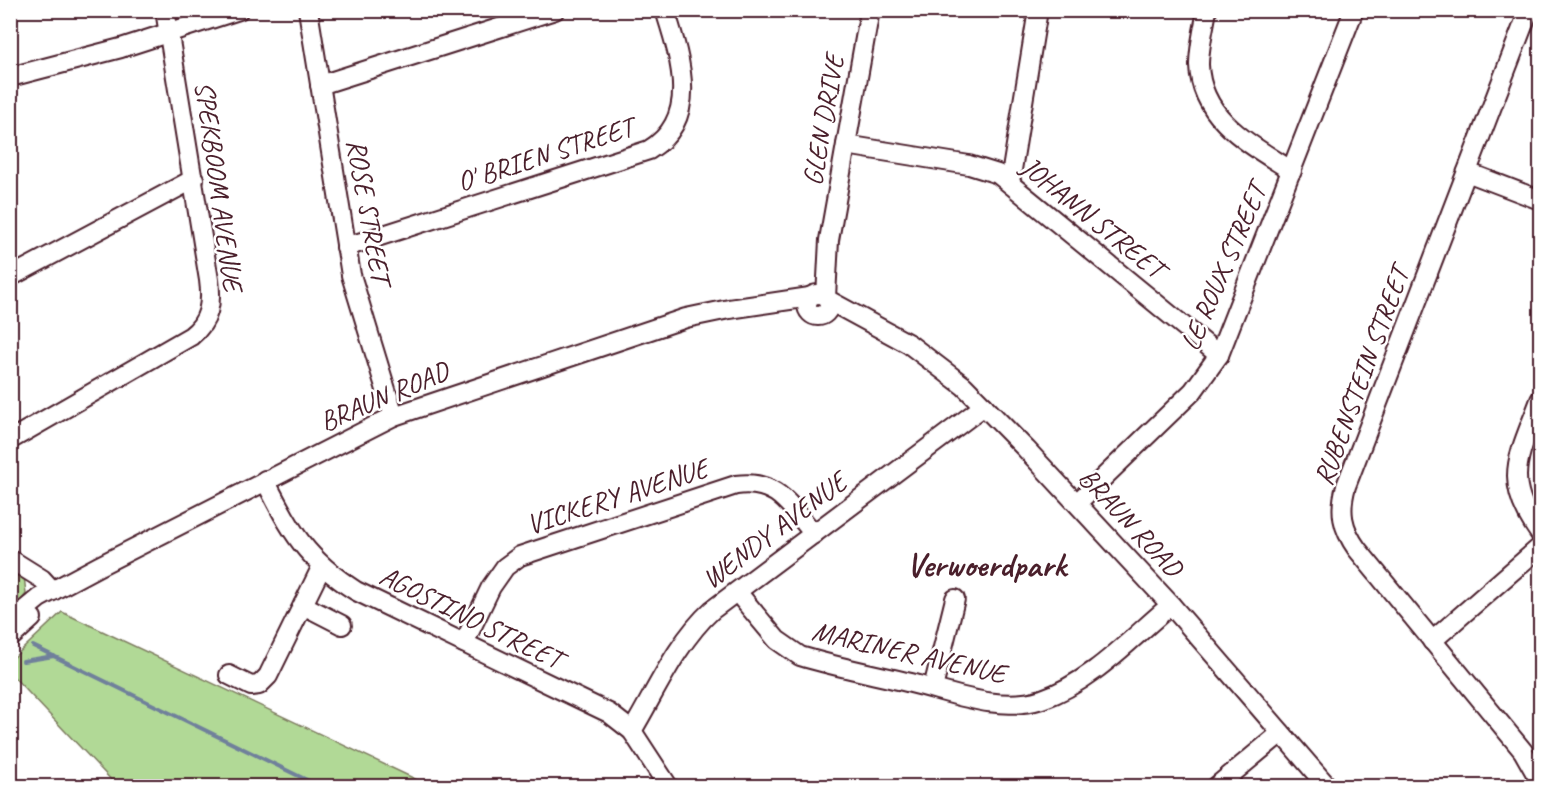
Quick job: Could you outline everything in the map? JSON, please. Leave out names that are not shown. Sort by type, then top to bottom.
[{"type":"street","name":"SPEKBOOM AVENUE","points":[[10,440],[191,336],[203,325],[210,307],[211,297],[194,179],[165,10]]},
{"type":"street","points":[[10,77],[169,33],[239,10]]},
{"type":"street","name":"ROSE STREET","points":[[308,10],[355,294],[394,416]]},
{"type":"street","points":[[320,85],[555,10]]},
{"type":"street","name":"O' BRIEN STREET","points":[[346,247],[649,150],[660,143],[670,135],[674,125],[682,88],[680,59],[665,10]]},
{"type":"street","name":"GLEN DRIVE","points":[[818,303],[870,10]]},
{"type":"street","points":[[1010,182],[1038,10]]},
{"type":"street","points":[[1207,10],[1199,65],[1201,80],[1214,111],[1226,126],[1292,171]]},
{"type":"street","name":"LE ROUX STREET","points":[[1077,502],[1193,391],[1219,354],[1354,10]]},
{"type":"street","name":"RUBENSTEIN STREET","points":[[1529,10],[1342,501],[1343,525],[1348,537],[1523,751],[1540,776]]},
{"type":"street","name":"JOHANN STREET","points":[[846,145],[969,165],[998,174],[1219,354]]},
{"type":"street","points":[[1467,172],[1540,200]]},
{"type":"street","points":[[10,277],[194,179]]},
{"type":"street","name":"BRAUN ROAD","points":[[10,622],[39,598],[265,480],[394,416],[686,318],[757,306],[818,303],[868,324],[928,356],[984,406],[1077,502],[1171,605],[1327,786]]},
{"type":"street","points":[[1540,400],[1522,449],[1516,476],[1520,500],[1540,534]]},
{"type":"street","name":"WENDY AVENUE","points":[[632,731],[681,649],[701,621],[984,406]]},
{"type":"street","name":"AGOSTINO STREET","points":[[265,480],[288,527],[322,566],[356,591],[609,713],[632,731],[668,786]]},
{"type":"street","name":"VICKERY AVENUE","points":[[464,643],[491,587],[511,562],[538,550],[736,485],[749,483],[770,488],[814,534]]},
{"type":"street","points":[[1432,641],[1540,547]]},
{"type":"street","points":[[10,559],[42,579],[53,591]]},
{"type":"street","points":[[229,675],[251,686],[259,685],[268,676],[322,566]]},
{"type":"street","name":"BRAUN ROAD","points":[[10,638],[45,605],[53,591]]},
{"type":"street","name":"MARINER AVENUE","points":[[737,592],[777,640],[800,656],[998,703],[1021,704],[1041,699],[1069,687],[1092,671],[1171,605]]},
{"type":"street","points":[[933,688],[955,599]]},
{"type":"street","points":[[303,605],[342,625]]},
{"type":"street","points":[[1217,786],[1281,733]]},
{"type":"green space","points":[[11,566],[24,575],[26,594],[11,614]]},
{"type":"green space","points":[[62,612],[430,786],[117,786],[11,674],[11,660]]},
{"type":"waterway","points":[[33,646],[319,786]]},
{"type":"waterway","points":[[23,661],[54,656]]},
{"type":"district","name":"Verwoerdpark","points":[[986,564]]}]
